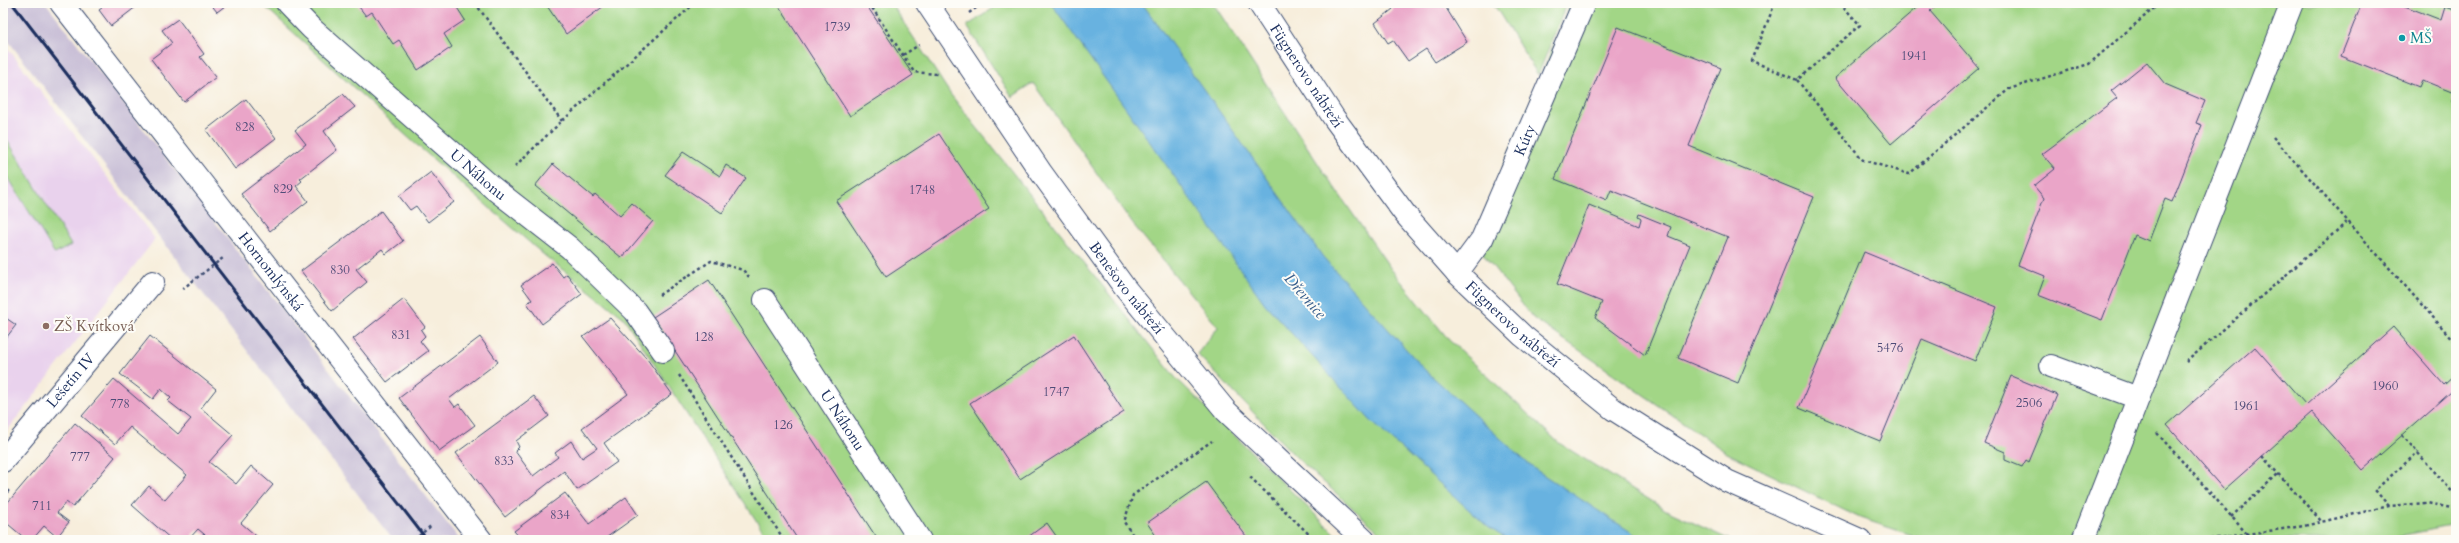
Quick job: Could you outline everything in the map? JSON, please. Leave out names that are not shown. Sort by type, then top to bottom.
[{"type":"street","name":"Hornomlýnská","points":[[61,3],[481,540]]},
{"type":"street","name":"U Náhonu","points":[[287,3],[311,28],[493,188],[570,248],[635,311],[663,351]]},
{"type":"street","name":"Benešovo nábřeží","points":[[928,3],[1040,171],[1135,300],[1226,410],[1364,540]]},
{"type":"street","name":"Fügnerovo nábřeží","points":[[1259,3],[1334,118],[1400,207],[1457,273],[1523,336],[1613,409],[1727,481],[1860,540]]},
{"type":"street","name":"Kúty","points":[[1457,273],[1482,239],[1584,3]]},
{"type":"street","points":[[2083,540],[2292,3]]},
{"type":"street","name":"Lešetín IV","points":[[3,461],[153,282]]},
{"type":"street","name":"U Náhonu","points":[[765,300],[920,540]]},
{"type":"street","points":[[2051,366],[2136,402]]},
{"type":"path","points":[[475,3],[562,121]]},
{"type":"path","points":[[493,188],[562,121],[695,3]]},
{"type":"path","points":[[1775,3],[1752,61],[1797,80],[1863,160],[1909,174],[2008,89],[2089,64],[2160,3]]},
{"type":"path","points":[[1797,80],[1860,25],[1840,3]]},
{"type":"path","points":[[2250,111],[2454,341],[2456,339]]},
{"type":"path","points":[[2182,365],[2348,221]]},
{"type":"path","points":[[635,311],[711,261],[744,270],[765,300]]},
{"type":"path","points":[[663,351],[784,540]]},
{"type":"path","points":[[2136,402],[2247,534]]},
{"type":"path","points":[[2402,435],[2456,496]]},
{"type":"path","points":[[1136,540],[1124,522],[1133,495],[1212,441],[1217,446]]},
{"type":"path","points":[[2389,506],[2375,490],[2418,452]]},
{"type":"path","points":[[2262,456],[2322,522]]},
{"type":"path","points":[[1246,474],[1315,540]]},
{"type":"path","points":[[2232,517],[2278,474]]},
{"type":"path","points":[[2204,540],[2322,522],[2389,506],[2427,503],[2456,509]]},
{"type":"shaded area","points":[[3,3],[46,3],[460,540],[393,540],[3,34]]},
{"type":"shaded area","name":"ZŠ Kvítková","points":[[3,42],[155,239],[3,436]]},
{"type":"green space","points":[[261,3],[891,3],[951,95],[1175,377],[1341,540],[769,540],[624,318],[544,255],[410,139]]},
{"type":"green space","points":[[1001,3],[1213,3],[1321,168],[1391,269],[1449,340],[1559,443],[1666,510],[1730,540],[1388,540],[1298,459],[1197,354],[1218,327],[1132,223],[1033,83],[1012,97],[967,26]]},
{"type":"green space","points":[[1493,3],[1567,3],[1538,75]]},
{"type":"green space","points":[[1571,3],[2456,3],[2456,525],[2378,540],[1927,540],[1860,518],[1727,453],[1533,318],[1473,241]]},
{"type":"green space","points":[[3,133],[71,245],[55,254],[3,169]]},
{"type":"water","name":"Dřevnice","points":[[1051,3],[1142,3],[1323,257],[1424,369],[1533,468],[1643,540],[1508,540],[1488,527],[1371,421],[1265,304]]},
{"type":"building","points":[[98,3],[141,3],[111,26],[99,10],[102,8]]},
{"type":"building","points":[[210,3],[229,3],[217,12]]},
{"type":"building","points":[[356,3],[454,3],[465,20],[444,34],[452,47],[418,70],[399,40],[393,44],[372,12],[366,16]]},
{"type":"building","points":[[545,3],[608,3],[566,34]]},
{"type":"building","points":[[777,3],[865,3],[913,75],[850,116]]},
{"type":"building","points":[[1389,3],[1443,3],[1467,42],[1435,62],[1426,49],[1408,61],[1393,40],[1388,43],[1375,23],[1393,9]]},
{"type":"building","points":[[1922,3],[1939,3],[1930,11],[1979,68],[1891,144],[1835,78]]},
{"type":"building","name":"MŠ","points":[[2362,3],[2397,3],[2441,20],[2445,7],[2456,11],[2456,103],[2452,101],[2454,93],[2422,80],[2419,87],[2341,56]]},
{"type":"building","points":[[178,19],[204,54],[200,57],[216,77],[184,102],[151,59],[172,43],[162,30]]},
{"type":"building","points":[[1618,27],[1721,68],[1689,146],[1814,197],[1738,383],[1678,358],[1728,237],[1611,190],[1607,200],[1555,179]]},
{"type":"building","points":[[2147,62],[2165,84],[2205,101],[2196,123],[2202,125],[2172,202],[2165,199],[2149,241],[2135,235],[2102,320],[2038,295],[2045,276],[2018,265],[2044,198],[2034,186],[2055,169],[2042,154],[2117,98],[2111,91]]},
{"type":"building","points":[[343,94],[355,107],[324,131],[337,150],[300,179],[302,181],[296,186],[308,201],[270,231],[241,194],[306,144],[295,130]]},
{"type":"building","points":[[246,99],[276,138],[235,169],[206,130]]},
{"type":"building","points":[[939,134],[989,209],[886,277],[836,201]]},
{"type":"building","points":[[683,152],[720,176],[726,165],[746,178],[722,213],[665,175]]},
{"type":"building","points":[[553,164],[593,197],[595,194],[620,216],[632,203],[653,221],[622,258],[535,186]]},
{"type":"building","points":[[431,172],[454,202],[428,222],[416,206],[410,210],[399,196]]},
{"type":"building","points":[[1589,205],[1639,226],[1641,219],[1638,217],[1639,214],[1671,227],[1668,236],[1690,245],[1645,355],[1595,318],[1602,302],[1557,284]]},
{"type":"building","points":[[381,211],[403,241],[386,254],[382,249],[356,269],[367,282],[332,311],[301,271]]},
{"type":"building","points":[[1864,252],[1997,307],[1975,361],[1922,339],[1880,441],[1799,408]]},
{"type":"building","points":[[552,263],[563,277],[567,274],[582,294],[542,324],[527,303],[532,300],[521,285]]},
{"type":"building","points":[[709,280],[878,540],[798,540],[653,317]]},
{"type":"building","points":[[404,299],[425,327],[421,330],[425,336],[420,341],[428,351],[387,382],[353,339]]},
{"type":"building","points":[[3,316],[16,325],[3,342]]},
{"type":"building","points":[[610,318],[647,359],[672,394],[604,443],[617,462],[577,490],[564,471],[505,517],[456,453],[534,396],[549,416],[516,441],[519,447],[515,451],[533,476],[558,457],[555,453],[571,441],[582,458],[597,448],[582,428],[628,394],[583,337]]},
{"type":"building","points":[[2393,327],[2444,385],[2456,374],[2456,398],[2451,392],[2363,470],[2312,412],[2224,490],[2167,425],[2255,347],[2306,405]]},
{"type":"building","points":[[1074,335],[1124,412],[1020,479],[970,403]]},
{"type":"building","points":[[150,336],[216,389],[201,408],[233,435],[209,462],[236,484],[251,466],[273,485],[241,523],[261,540],[211,540],[198,529],[188,540],[172,540],[132,505],[149,486],[165,500],[187,475],[130,427],[115,444],[82,416],[114,379],[178,434],[191,419],[168,401],[171,398],[161,389],[153,399],[120,374]]},
{"type":"building","points":[[480,337],[498,362],[449,399],[455,407],[459,404],[475,425],[439,451],[399,398]]},
{"type":"building","points":[[2011,376],[2057,395],[2029,462],[2026,460],[2022,467],[2005,460],[2005,452],[1984,443]]},
{"type":"building","points":[[75,423],[115,457],[73,507],[66,502],[57,513],[69,522],[57,537],[44,526],[32,540],[27,540],[3,520],[3,508]]},
{"type":"building","points":[[1206,482],[1249,540],[1159,540],[1147,523]]},
{"type":"building","points":[[565,493],[589,524],[626,497],[638,515],[603,540],[522,540],[514,531]]},
{"type":"building","points":[[1047,523],[1059,540],[1024,540]]},
{"type":"railway","points":[[12,3],[427,540]]},
{"type":"place","name":"MŠ","points":[[2402,38]]},
{"type":"place","name":"ZŠ Kvítková","points":[[46,326]]}]
